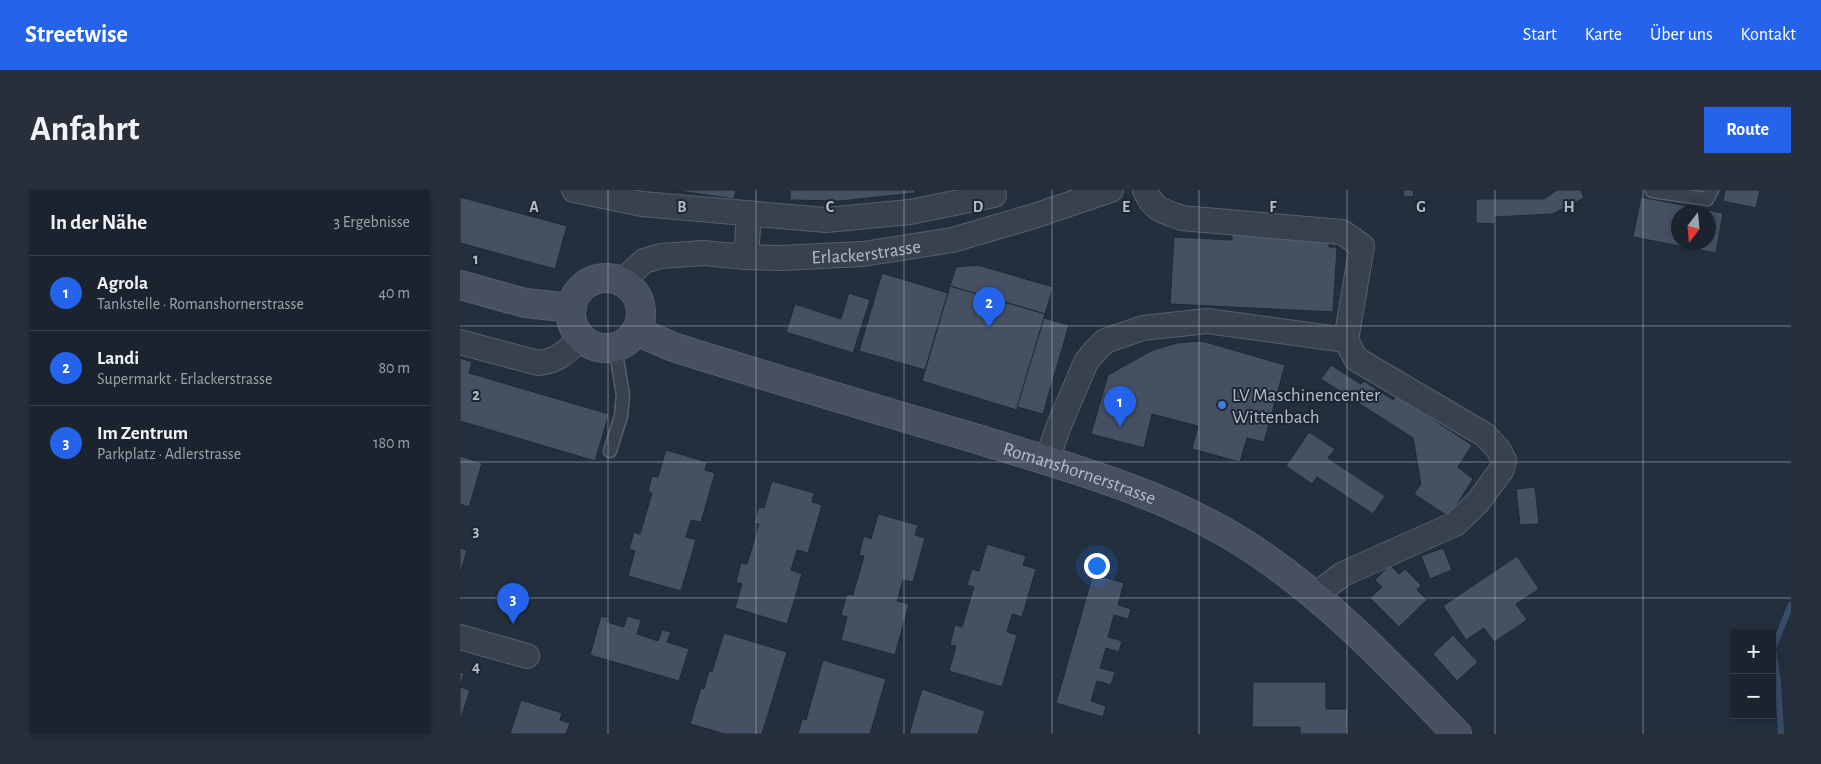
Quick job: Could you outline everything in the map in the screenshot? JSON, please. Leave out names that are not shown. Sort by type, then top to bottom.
[{"type":"main road","points":[[607,278],[623,283],[636,296],[640,304],[641,313],[636,331],[631,338],[615,347],[596,347],[588,344],[581,338],[572,324],[572,308],[578,292],[591,282],[607,278]]},
{"type":"main road","points":[[460,285],[524,303],[572,308]]},
{"type":"main road","name":"Romanshornerstrasse","points":[[636,331],[673,347],[1047,460],[1125,486],[1191,514],[1250,547],[1318,597],[1384,659],[1457,734]]},
{"type":"street","points":[[574,190],[642,204],[826,220],[910,212],[994,195]]},
{"type":"street","name":"Erlackerstrasse","points":[[623,283],[644,261],[660,256],[703,253],[746,257],[805,258],[862,254],[952,240],[1111,190]]},
{"type":"street","points":[[1145,190],[1157,209],[1182,218],[1342,232],[1362,246],[1346,340],[1356,359],[1485,435],[1498,449],[1504,460],[1502,469],[1478,502],[1455,524],[1343,574],[1327,586],[1318,597]]},
{"type":"street","points":[[746,257],[749,214]]},
{"type":"street","points":[[1047,460],[1058,428],[1086,362],[1095,350],[1105,342],[1143,328],[1207,321],[1346,340]]},
{"type":"street","points":[[460,342],[538,364],[550,362],[558,358],[581,338]]},
{"type":"street","points":[[460,637],[527,656]]},
{"type":"lane","points":[[1652,191],[1708,199],[1712,190]]},
{"type":"lane","points":[[610,451],[621,416],[623,395],[615,347]]},
{"type":"building","points":[[673,190],[736,190],[734,199]]},
{"type":"building","points":[[790,190],[915,190],[915,193],[840,201],[790,200]]},
{"type":"building","points":[[1403,190],[1413,190],[1414,196],[1404,197]]},
{"type":"building","points":[[1557,190],[1581,190],[1584,198],[1552,214],[1495,217],[1495,224],[1476,223],[1476,199],[1544,199]]},
{"type":"building","points":[[1725,190],[1760,190],[1756,208],[1723,201]]},
{"type":"building","points":[[460,197],[567,226],[555,269],[460,243]]},
{"type":"building","points":[[1641,197],[1682,205],[1671,205],[1671,244],[1633,237]]},
{"type":"building","points":[[1716,212],[1723,213],[1716,253],[1700,250],[1716,250]]},
{"type":"building","points":[[1232,230],[1329,235],[1329,247],[1337,247],[1333,312],[1170,304],[1174,237],[1232,240]]},
{"type":"building","points":[[978,265],[1053,287],[1045,314],[950,286],[956,267]]},
{"type":"building","points":[[882,273],[948,293],[925,370],[859,351]]},
{"type":"building","points":[[950,286],[1045,314],[1017,410],[922,381]]},
{"type":"building","points":[[849,293],[870,300],[853,353],[786,332],[795,304],[841,319]]},
{"type":"building","points":[[1044,318],[1069,325],[1043,414],[1017,407]]},
{"type":"building","points":[[1202,341],[1285,365],[1264,442],[1247,438],[1240,462],[1192,449],[1198,426],[1152,414],[1144,448],[1091,434],[1108,375],[1153,350],[1177,343]]},
{"type":"building","points":[[460,358],[472,362],[469,373],[609,414],[595,461],[460,421]]},
{"type":"building","points":[[1331,365],[1361,384],[1364,381],[1393,400],[1397,396],[1472,445],[1458,467],[1473,479],[1449,517],[1414,494],[1421,484],[1413,438],[1321,379]]},
{"type":"building","points":[[1309,432],[1335,449],[1328,458],[1385,496],[1373,514],[1317,477],[1312,484],[1286,466]]},
{"type":"building","points":[[666,450],[707,462],[705,470],[715,473],[701,522],[691,520],[686,537],[696,540],[681,591],[628,576],[635,551],[629,549],[634,532],[640,534],[652,493],[648,491],[652,476],[658,477]]},
{"type":"building","points":[[460,456],[482,463],[469,507],[460,504]]},
{"type":"building","points":[[772,481],[814,493],[812,502],[822,505],[808,553],[797,550],[791,570],[802,574],[787,624],[735,608],[742,584],[736,582],[741,563],[747,564],[759,524],[754,523],[759,507],[764,508]]},
{"type":"building","points":[[1535,487],[1539,524],[1520,525],[1516,489]]},
{"type":"building","points":[[878,514],[918,525],[915,535],[925,538],[913,582],[903,580],[897,601],[909,604],[895,655],[841,640],[847,617],[841,615],[847,594],[853,595],[864,556],[859,555],[864,536],[871,539]]},
{"type":"building","points":[[987,544],[1026,556],[1023,565],[1036,569],[1022,617],[1012,614],[1007,632],[1017,635],[1002,687],[949,671],[956,646],[950,645],[955,625],[962,627],[974,587],[967,585],[972,569],[979,571]]},
{"type":"building","points":[[460,548],[467,550],[460,575]]},
{"type":"building","points":[[1443,548],[1452,570],[1430,579],[1421,556]]},
{"type":"building","points":[[1517,556],[1539,589],[1516,604],[1527,620],[1494,642],[1484,628],[1466,640],[1443,606]]},
{"type":"building","points":[[1390,565],[1399,574],[1405,569],[1421,585],[1417,590],[1427,600],[1399,627],[1370,598],[1382,587],[1375,580]]},
{"type":"building","points":[[1093,574],[1124,583],[1118,605],[1131,609],[1128,619],[1114,615],[1108,637],[1122,641],[1119,652],[1106,648],[1100,668],[1115,672],[1111,685],[1097,681],[1091,701],[1106,706],[1103,717],[1056,703]]},
{"type":"building","points":[[601,616],[609,618],[607,622],[624,627],[627,616],[641,620],[637,634],[658,641],[662,630],[671,632],[667,642],[689,649],[679,681],[590,655]]},
{"type":"building","points":[[724,633],[787,652],[762,734],[725,734],[690,724],[701,688],[704,689],[709,671],[712,672]]},
{"type":"building","points":[[1453,635],[1478,662],[1457,681],[1433,654]]},
{"type":"building","points":[[823,660],[886,679],[870,734],[798,734],[802,719],[806,720]]},
{"type":"building","points":[[460,672],[464,673],[460,687]]},
{"type":"building","points":[[1253,682],[1326,682],[1326,709],[1348,709],[1347,734],[1300,734],[1300,727],[1252,727]]},
{"type":"building","points":[[460,687],[470,690],[460,721]]},
{"type":"building","points":[[922,689],[985,711],[978,734],[909,734]]},
{"type":"building","points":[[521,700],[562,713],[560,720],[570,723],[566,734],[510,734]]},
{"type":"waterway","points":[[1781,734],[1778,682],[1773,649],[1791,604]]},
{"type":"place","name":"Landi","points":[[989,328]]},
{"type":"place","name":"LV Maschinencenter Wittenbach","points":[[1222,405]]},
{"type":"place","name":"Agrola","points":[[1120,427]]},
{"type":"place","name":"Im Zentrum","points":[[513,624]]}]
